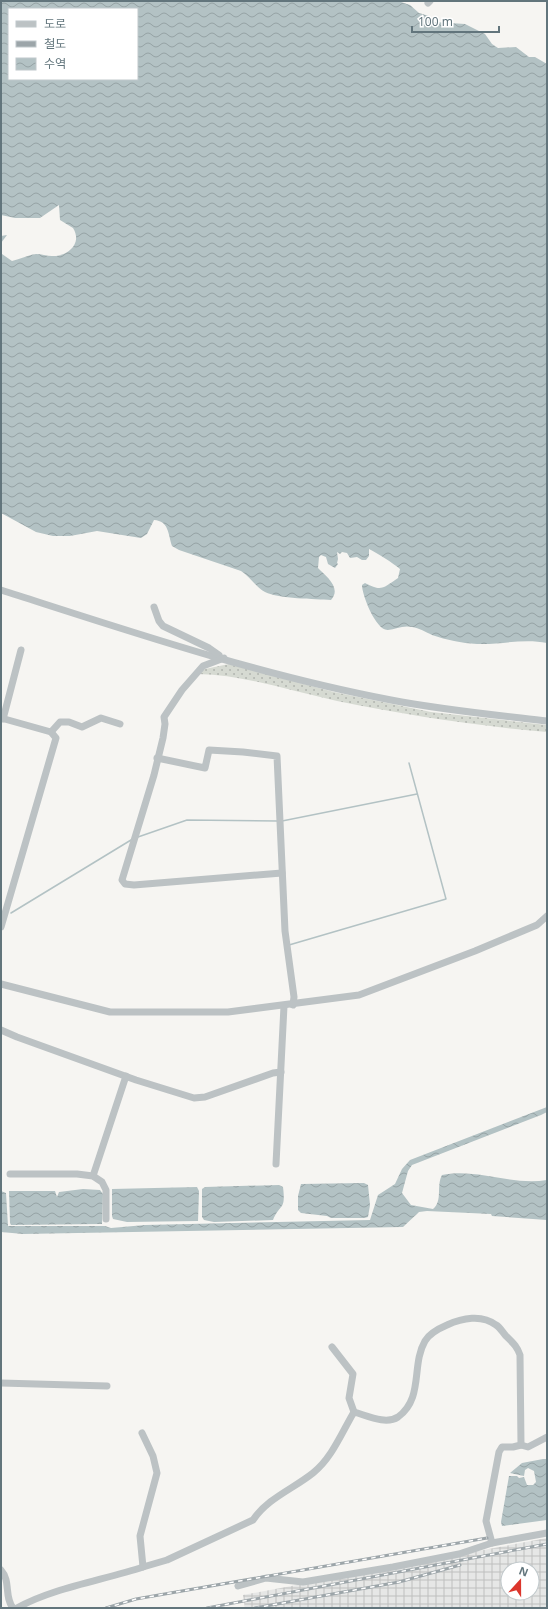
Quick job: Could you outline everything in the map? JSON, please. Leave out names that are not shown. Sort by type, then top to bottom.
[{"type":"street","points":[[1,590],[224,658],[324,685],[390,700],[435,708],[547,721]]},
{"type":"street","points":[[154,607],[163,626],[209,648],[224,658]]},
{"type":"street","points":[[1,927],[56,738],[51,732],[2,718],[21,650]]},
{"type":"street","points":[[224,658],[203,666],[177,696],[164,717],[165,724],[157,758],[122,877],[123,882],[134,885],[282,873]]},
{"type":"street","points":[[51,732],[60,722],[69,722],[82,727],[101,718],[120,724]]},
{"type":"street","points":[[157,758],[205,768],[209,750],[277,756],[285,931],[294,998],[293,1005]]},
{"type":"street","points":[[1,984],[110,1012],[217,1013],[293,1005],[338,999],[373,991],[537,925],[547,916]]},
{"type":"street","points":[[276,1164],[284,1006]]},
{"type":"street","points":[[1,1030],[126,1076],[194,1098],[205,1097],[273,1073],[281,1072]]},
{"type":"street","points":[[93,1176],[126,1076]]},
{"type":"street","points":[[10,1174],[77,1174],[93,1176],[102,1182],[106,1190],[106,1218]]},
{"type":"street","points":[[354,1412],[384,1421],[393,1420],[400,1416],[407,1407],[416,1389],[425,1340],[439,1329],[455,1321],[473,1318],[482,1319],[496,1325],[517,1347],[520,1355],[521,1445]]},
{"type":"street","points":[[17,1608],[77,1585],[110,1578],[167,1560],[253,1520],[261,1509],[315,1472],[333,1449],[354,1412],[349,1398],[353,1374],[332,1347]]},
{"type":"street","points":[[1,1383],[107,1386]]},
{"type":"street","points":[[142,1433],[153,1456],[157,1473],[140,1536],[143,1567]]},
{"type":"street","points":[[492,1543],[486,1522],[499,1452],[502,1447],[521,1445],[528,1448],[547,1437]]},
{"type":"street","points":[[238,1586],[266,1578],[303,1582],[378,1570],[459,1554],[492,1543],[547,1533]]},
{"type":"street","points":[[1,1570],[8,1582],[9,1603],[13,1608]]},
{"type":"shaded area","points":[[229,664],[334,692],[431,712],[547,725],[547,732],[494,727],[389,711],[337,701],[251,680],[198,674],[205,669]]},
{"type":"shaded area","points":[[547,1538],[547,1608],[245,1608],[243,1595]]},
{"type":"water","points":[[1,1],[398,1],[410,5],[419,13],[429,16],[435,22],[465,24],[485,34],[492,44],[498,48],[516,47],[529,57],[535,57],[547,64],[547,643],[521,641],[471,644],[432,635],[412,627],[388,630],[383,629],[370,612],[364,596],[362,585],[365,583],[382,588],[398,578],[400,569],[369,549],[369,556],[366,560],[362,560],[357,557],[350,558],[347,553],[342,552],[340,554],[337,552],[338,564],[335,568],[328,564],[326,557],[321,555],[319,557],[318,568],[332,582],[335,591],[334,596],[331,600],[307,599],[279,596],[265,592],[241,571],[179,550],[172,546],[167,529],[163,523],[159,521],[154,520],[147,534],[141,538],[97,531],[70,536],[53,536],[36,532],[1,513],[1,243],[2,254],[12,261],[36,254],[58,256],[68,252],[75,244],[76,239],[76,234],[73,228],[60,220],[59,205],[40,218],[15,218],[1,215]]},
{"type":"water","points":[[7,235],[1,243],[1,236]]},
{"type":"water","points":[[547,1107],[547,1112],[541,1115],[412,1165],[408,1171],[402,1193],[411,1205],[433,1209],[438,1202],[439,1184],[442,1175],[455,1173],[521,1181],[547,1180],[547,1220],[492,1216],[491,1214],[427,1211],[419,1212],[403,1227],[23,1234],[1,1232],[1,1191],[6,1193],[8,1226],[105,1226],[111,1228],[145,1225],[370,1220],[378,1195],[395,1184],[402,1169],[410,1160]]},
{"type":"water","points":[[364,1183],[368,1185],[370,1205],[368,1217],[331,1218],[327,1216],[301,1213],[298,1210],[298,1196],[301,1184]]},
{"type":"water","points":[[279,1185],[283,1187],[284,1200],[273,1220],[214,1222],[204,1220],[202,1217],[202,1189],[205,1187]]},
{"type":"water","points":[[197,1187],[199,1191],[198,1221],[127,1222],[113,1219],[112,1189]]},
{"type":"water","points":[[83,1189],[100,1190],[103,1194],[102,1224],[11,1225],[10,1223],[9,1191],[55,1191],[57,1197],[59,1192]]},
{"type":"water","points":[[547,1459],[547,1520],[502,1526],[501,1522],[509,1476],[517,1476],[519,1478],[524,1477],[527,1485],[533,1485],[536,1482],[534,1471],[528,1468],[525,1470],[524,1476],[510,1473],[522,1463]]},
{"type":"waterway","points":[[289,945],[446,899],[409,763]]},
{"type":"waterway","points":[[282,821],[417,794]]},
{"type":"waterway","points":[[138,837],[187,820],[278,821]]},
{"type":"waterway","points":[[11,913],[131,840]]},
{"type":"railway","points":[[106,1608],[136,1599],[487,1538]]},
{"type":"railway","points":[[207,1608],[547,1544]]},
{"type":"railway","points":[[255,1608],[399,1582],[460,1565]]}]
